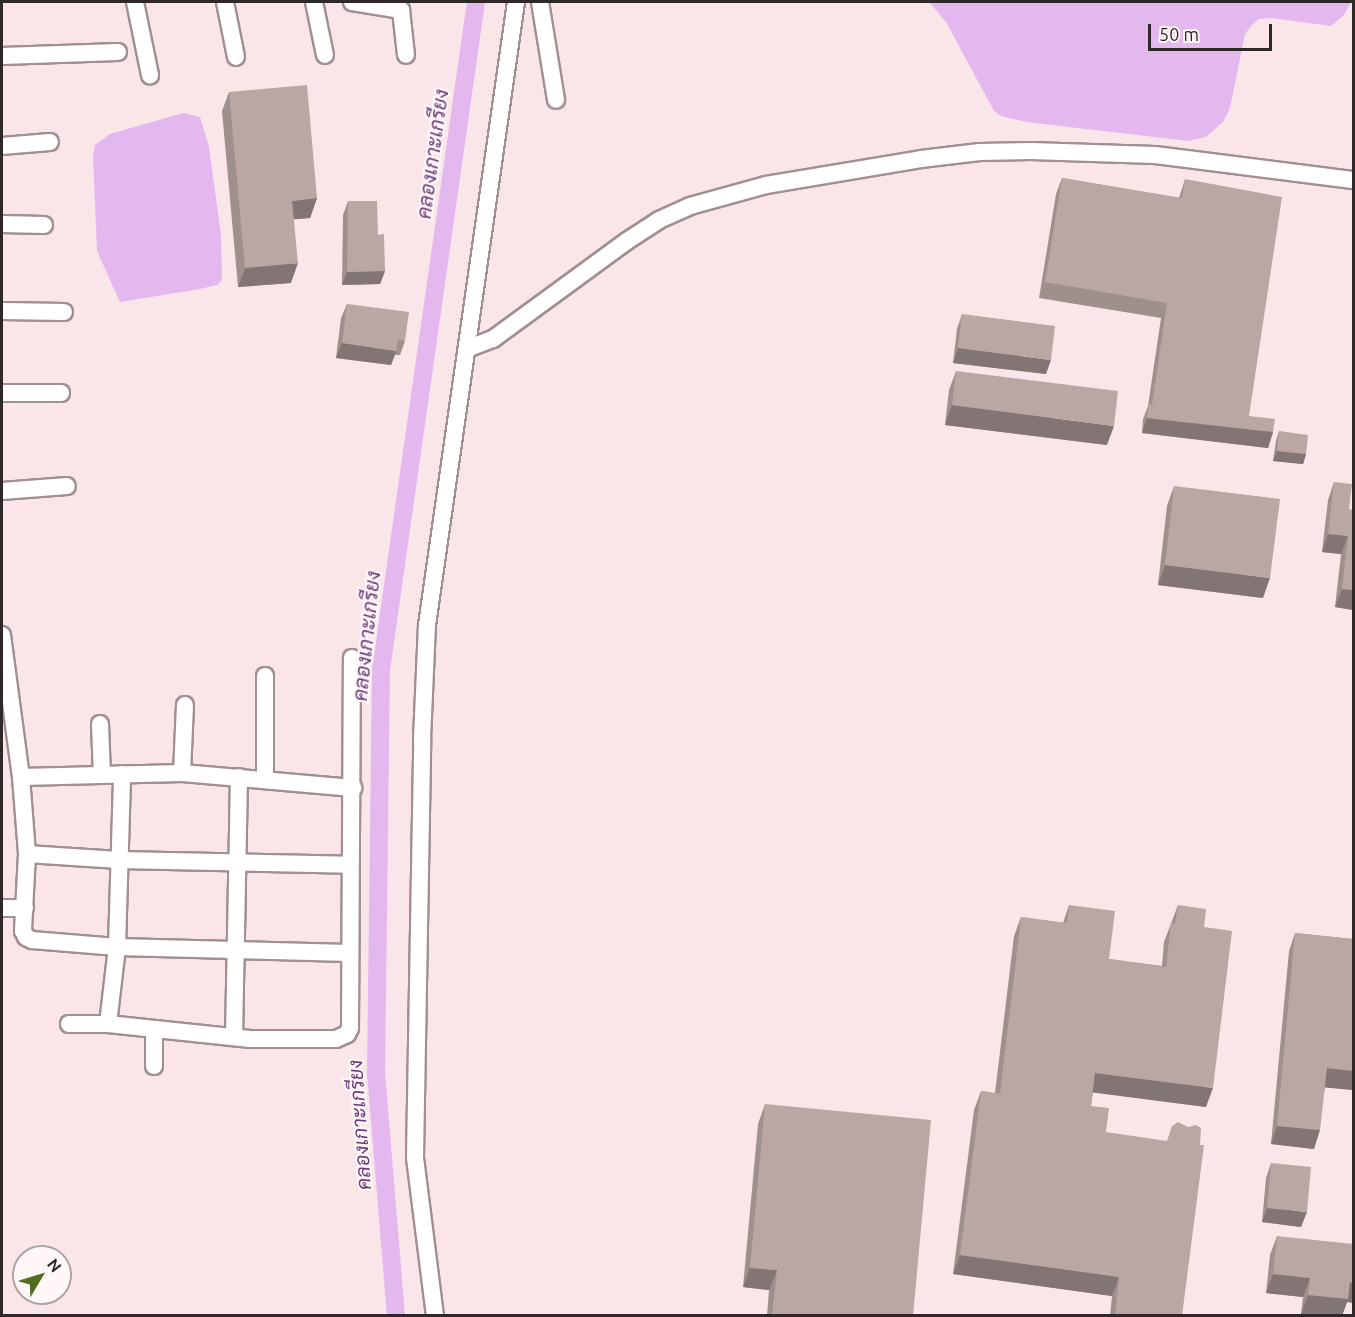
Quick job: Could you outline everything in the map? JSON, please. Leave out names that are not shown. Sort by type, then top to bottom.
[{"type":"street","points":[[135,2],[150,75]]},
{"type":"street","points":[[225,2],[236,57]]},
{"type":"street","points":[[314,2],[325,55]]},
{"type":"street","points":[[352,2],[401,10],[406,55]]},
{"type":"street","points":[[435,1316],[415,1157],[422,739],[429,613],[516,2]]},
{"type":"street","points":[[540,2],[556,100]]},
{"type":"street","points":[[2,56],[118,51]]},
{"type":"street","points":[[2,146],[50,142]]},
{"type":"street","points":[[468,348],[493,339],[659,220],[690,206],[766,185],[921,159],[980,152],[1031,151],[1155,156],[1353,180]]},
{"type":"street","points":[[2,224],[44,225]]},
{"type":"street","points":[[2,311],[64,312]]},
{"type":"street","points":[[2,393],[61,393]]},
{"type":"street","points":[[2,491],[67,486]]},
{"type":"street","points":[[2,641],[7,724],[21,777],[27,854],[23,931],[32,940],[117,947],[350,953]]},
{"type":"street","points":[[69,1024],[108,1024],[234,1037],[342,1037],[350,1028],[352,658]]},
{"type":"street","points":[[265,676],[265,780]]},
{"type":"street","points":[[182,773],[185,705]]},
{"type":"street","points":[[100,724],[102,775]]},
{"type":"street","points":[[21,777],[182,773],[353,788]]},
{"type":"street","points":[[108,1024],[117,947],[122,774]]},
{"type":"street","points":[[234,1037],[239,777]]},
{"type":"street","points":[[27,854],[119,860],[350,865]]},
{"type":"street","points":[[2,908],[25,908]]},
{"type":"street","points":[[154,1029],[154,1066]]},
{"type":"shaded area","points":[[929,2],[1351,2],[1344,15],[1331,26],[1272,18],[1259,19],[1252,25],[1245,34],[1230,108],[1223,122],[1206,137],[1189,141],[1026,122],[1001,116],[994,111],[946,22]]},
{"type":"shaded area","points":[[183,113],[200,117],[209,147],[221,235],[222,280],[217,285],[200,289],[120,302],[97,251],[93,156],[95,145],[110,134]]},
{"type":"building","points":[[307,85],[317,198],[292,201],[298,263],[245,268],[229,92]]},
{"type":"building","points":[[1062,178],[1182,198],[1185,179],[1282,197],[1249,416],[1275,419],[1273,432],[1147,418],[1149,404],[1152,405],[1167,303],[1045,282]]},
{"type":"building","points":[[348,201],[377,201],[378,235],[384,234],[385,271],[347,272]]},
{"type":"building","points":[[347,304],[409,312],[405,341],[398,340],[396,351],[342,343]]},
{"type":"building","points":[[962,314],[1055,326],[1051,360],[958,348]]},
{"type":"building","points":[[956,371],[1118,391],[1114,426],[952,405]]},
{"type":"building","points":[[1279,431],[1308,435],[1306,454],[1277,451]]},
{"type":"building","points":[[1334,482],[1352,484],[1349,509],[1353,510],[1353,590],[1342,589],[1348,536],[1328,534]]},
{"type":"building","points":[[1174,486],[1280,499],[1270,578],[1165,565]]},
{"type":"building","points":[[1069,905],[1115,911],[1109,959],[1166,967],[1171,923],[1175,924],[1178,905],[1206,909],[1204,927],[1232,931],[1213,1088],[1095,1073],[1091,1106],[1109,1108],[1106,1132],[1167,1141],[1172,1126],[1178,1122],[1188,1127],[1196,1125],[1201,1128],[1200,1145],[1204,1145],[1182,1316],[1115,1316],[1119,1277],[960,1255],[981,1091],[1000,1094],[1021,917],[1067,923]]},
{"type":"building","points":[[1295,933],[1353,939],[1353,1071],[1327,1068],[1320,1130],[1277,1126]]},
{"type":"building","points":[[765,1104],[931,1120],[913,1316],[772,1316],[777,1270],[750,1268]]},
{"type":"building","points":[[1271,1163],[1311,1167],[1307,1212],[1267,1208]]},
{"type":"building","points":[[1277,1236],[1353,1244],[1353,1283],[1350,1282],[1348,1299],[1308,1295],[1310,1278],[1273,1274]]},
{"type":"waterway","name":"คลองเกาะเกรียง","points":[[396,1316],[376,1075],[381,670],[476,2]]}]
